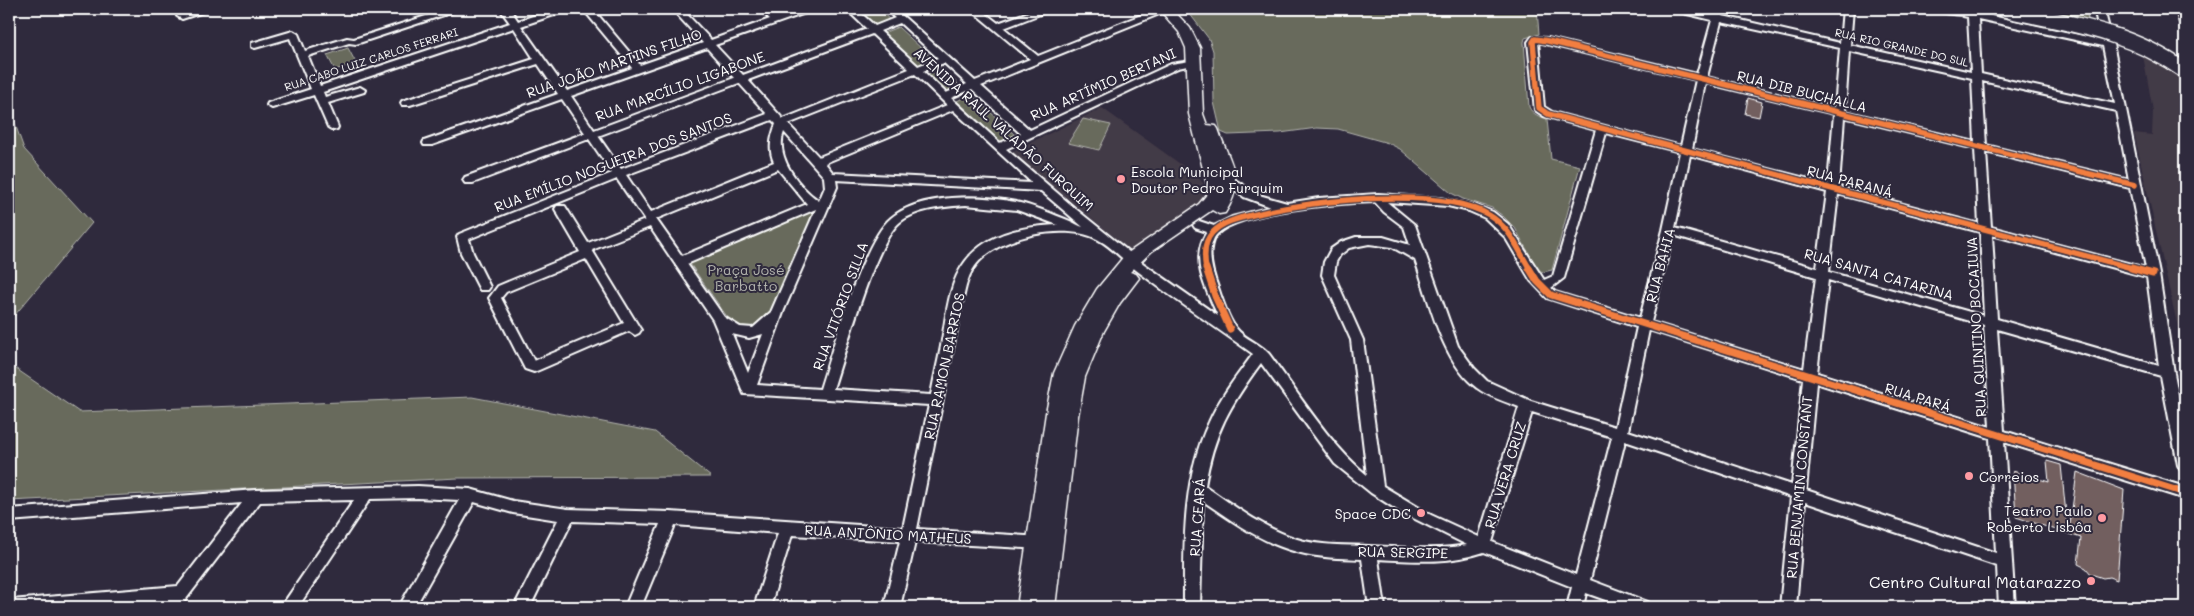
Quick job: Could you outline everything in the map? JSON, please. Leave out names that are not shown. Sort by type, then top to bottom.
[{"type":"main road","points":[[1165,9],[1186,30],[1191,39],[1196,114],[1224,179]]},
{"type":"main road","points":[[1044,607],[1045,543],[1055,413],[1063,373],[1084,326],[1103,293],[1135,263],[1146,247],[1205,208],[1217,204],[1228,196],[1207,115],[1202,41],[1196,30],[1176,9]]},
{"type":"main road","points":[[1942,9],[1957,12],[2004,10],[2092,30],[2137,42],[2159,53],[2185,71]]},
{"type":"main road","points":[[1135,263],[1207,228],[1217,204]]},
{"type":"main road","points":[[1028,607],[1045,543]]},
{"type":"street","points":[[181,12],[207,9]]},
{"type":"street","points":[[302,55],[457,9]]},
{"type":"street","points":[[505,9],[719,319],[749,390]]},
{"type":"street","name":"RUA CABO LUIZ CARLOS FERRARI","points":[[272,105],[563,9]]},
{"type":"street","points":[[588,9],[638,69]]},
{"type":"street","points":[[677,9],[830,176],[831,187],[819,205],[749,390]]},
{"type":"street","points":[[764,9],[776,20]]},
{"type":"street","name":"RUA JOÃO MARTINS FILHO","points":[[428,143],[808,9]]},
{"type":"street","name":"AVENIDA RAUL VALADÃO FURQUIM","points":[[851,9],[999,148],[1101,237],[1262,353],[1340,460],[1406,510],[1483,546]]},
{"type":"street","name":"AVENIDA RAUL VALADÃO FURQUIM","points":[[890,9],[1028,134]]},
{"type":"street","points":[[975,9],[1036,60]]},
{"type":"street","points":[[997,27],[1045,9]]},
{"type":"street","points":[[944,97],[1165,9]]},
{"type":"street","name":"RUA RIO GRANDE DO SUL","points":[[1678,9],[1719,13],[1844,46],[2121,109]]},
{"type":"street","name":"RUA BENJAMIN CONSTANT","points":[[1788,607],[1810,377],[1833,190],[1848,9]]},
{"type":"street","points":[[2099,9],[2108,44],[2153,274],[2167,373],[2185,465]]},
{"type":"street","points":[[1957,12],[2108,44]]},
{"type":"street","name":"RUA BAHIA","points":[[1576,607],[1580,584],[1620,434],[1644,325],[1669,230],[1701,79],[1719,13]]},
{"type":"street","name":"RUA QUINTINO BOCAIUVA","points":[[1973,15],[2007,607]]},
{"type":"street","name":"RUA MARCÍLIO LIGABONE","points":[[469,180],[902,20]]},
{"type":"street","points":[[255,45],[293,34],[332,127]]},
{"type":"street","name":"RUA DIB BUCHALLA","points":[[1542,111],[1539,108],[1535,40],[1548,41],[2135,185]]},
{"type":"street","name":"RUA EMÍLIO NOGUEIRA DOS SANTOS","points":[[484,287],[467,253],[463,237],[619,174],[945,59]]},
{"type":"street","points":[[406,103],[541,60]]},
{"type":"street","name":"RUA ARTÍMIO BERTANI","points":[[999,148],[1175,66],[1193,62]]},
{"type":"street","points":[[322,101],[360,90]]},
{"type":"street","points":[[818,162],[954,106]]},
{"type":"street","name":"RUA PARANÁ","points":[[1542,111],[1602,129],[2153,274]]},
{"type":"street","points":[[778,119],[775,153],[780,164],[819,205]]},
{"type":"street","points":[[1230,329],[1204,262],[1208,240],[1207,228],[1288,206],[1338,200],[1378,198],[1458,204],[1489,215],[1507,228],[1534,276],[1542,286],[1558,278],[1602,129]]},
{"type":"street","points":[[561,209],[584,248],[633,327],[534,367],[530,366],[495,298],[502,289],[584,248],[650,218],[780,164]]},
{"type":"street","points":[[830,176],[1042,187]]},
{"type":"street","points":[[1224,179],[1237,188],[1258,198],[1288,206]]},
{"type":"street","points":[[1378,198],[1381,204],[1400,216],[1409,225],[1452,347],[1469,372],[1482,385],[1527,406],[1620,434],[2005,562]]},
{"type":"street","name":"RUA VITÓRIO SILLA","points":[[825,394],[862,283],[885,229],[895,220],[906,213],[936,204],[982,201],[1017,206],[1082,230]]},
{"type":"street","points":[[680,262],[819,205]]},
{"type":"street","points":[[1018,234],[1039,226],[1051,218]]},
{"type":"street","name":"RUA RAMON BARRIOS","points":[[892,607],[910,536],[936,400],[961,287],[969,265],[993,244],[1018,234],[1050,230],[1082,230],[1101,237]]},
{"type":"street","name":"RUA SANTA CATARINA","points":[[1669,230],[2167,373]]},
{"type":"street","points":[[1376,489],[1358,340],[1328,275],[1327,264],[1331,256],[1338,249],[1347,244],[1366,240],[1392,243],[1406,248],[1419,257]]},
{"type":"street","name":"RUA PARÁ","points":[[1542,286],[1551,295],[1644,325],[2185,493]]},
{"type":"street","points":[[719,319],[734,330],[749,333],[765,327],[778,310]]},
{"type":"street","name":"RUA CEARÁ","points":[[1192,607],[1197,489],[1204,452],[1215,423],[1231,393],[1262,353]]},
{"type":"street","points":[[749,390],[936,400]]},
{"type":"street","name":"RUA VERA CRUZ","points":[[1483,546],[1527,406]]},
{"type":"street","name":"RUA SERGIPE","points":[[1197,489],[1244,521],[1272,536],[1298,546],[1330,551],[1440,555],[1466,552],[1483,546]]},
{"type":"street","name":"RUA ANTÔNIO MATHEUS","points":[[9,515],[256,496],[418,492],[470,495],[513,507],[568,515],[670,518],[788,528],[1045,543]]},
{"type":"street","points":[[289,607],[366,493]]},
{"type":"street","points":[[407,607],[470,495]]},
{"type":"street","points":[[171,607],[256,496]]},
{"type":"street","points":[[522,607],[568,515]]},
{"type":"street","points":[[633,607],[670,518]]},
{"type":"street","points":[[762,607],[788,528]]},
{"type":"street","points":[[1483,546],[1643,607]]},
{"type":"street","points":[[1369,552],[1377,607]]},
{"type":"street","points":[[11,607],[181,593]]},
{"type":"shaded area","points":[[2142,50],[2183,60],[2185,66],[2185,359],[2134,133],[2152,135],[2153,111]]},
{"type":"shaded area","name":"Escola Municipal Doutor Pedro Furquim","points":[[1102,108],[1197,176],[1206,187],[1202,199],[1195,209],[1156,232],[1131,251],[1011,152]]},
{"type":"green space","points":[[857,9],[878,9],[890,20],[876,26]]},
{"type":"green space","points":[[1186,9],[1537,9],[1539,34],[1525,38],[1524,42],[1529,107],[1534,114],[1547,119],[1551,159],[1580,166],[1552,270],[1543,272],[1538,270],[1515,228],[1503,216],[1492,208],[1463,199],[1451,193],[1400,149],[1388,143],[1338,129],[1317,128],[1280,133],[1228,135],[1221,132],[1214,102],[1213,51],[1209,39]]},
{"type":"green space","points":[[2018,9],[2086,9],[2089,24]]},
{"type":"green space","points":[[898,27],[933,59],[918,65],[883,33]]},
{"type":"green space","points":[[348,48],[356,63],[335,70],[327,55]]},
{"type":"green space","points":[[942,68],[959,85],[946,91],[928,74]]},
{"type":"green space","points":[[971,94],[1016,136],[1001,142],[957,101]]},
{"type":"green space","points":[[9,107],[24,149],[92,223],[9,322]]},
{"type":"green space","points":[[1083,119],[1111,125],[1099,150],[1068,143]]},
{"type":"green space","name":"Praça José Barbatto","points":[[812,209],[815,212],[770,314],[756,327],[747,329],[735,328],[688,261]]},
{"type":"green space","points":[[9,364],[79,412],[472,397],[655,432],[711,477],[458,478],[9,501]]},
{"type":"building","points":[[2174,9],[2185,9],[2185,37],[2183,38]]},
{"type":"building","points":[[1748,98],[1762,102],[1759,117],[1745,114]]},
{"type":"building","points":[[2047,461],[2061,465],[2067,524],[2070,524],[2077,472],[2124,490],[2117,580],[2091,574],[2086,568],[2078,564],[2081,538],[2016,517],[2013,471],[2049,482]]},
{"type":"cycle path","points":[[2135,185],[1548,41],[1535,39],[1533,42],[1539,108],[1548,114],[2153,274]]},
{"type":"cycle path","points":[[1230,329],[1210,284],[1205,261],[1205,249],[1208,239],[1212,233],[1223,225],[1237,219],[1278,209],[1340,200],[1381,198],[1457,204],[1481,211],[1497,220],[1509,234],[1535,278],[1551,295],[2185,493]]},
{"type":"place","name":"Escola Municipal Doutor Pedro Furquim","points":[[1121,179]]},
{"type":"place","name":"Correios","points":[[1969,476]]},
{"type":"place","name":"Space CDC","points":[[1421,513]]},
{"type":"place","name":"Teatro Paulo Roberto Lisbôa","points":[[2102,518]]},
{"type":"place","name":"Centro Cultural Matarazzo","points":[[2091,581]]}]
